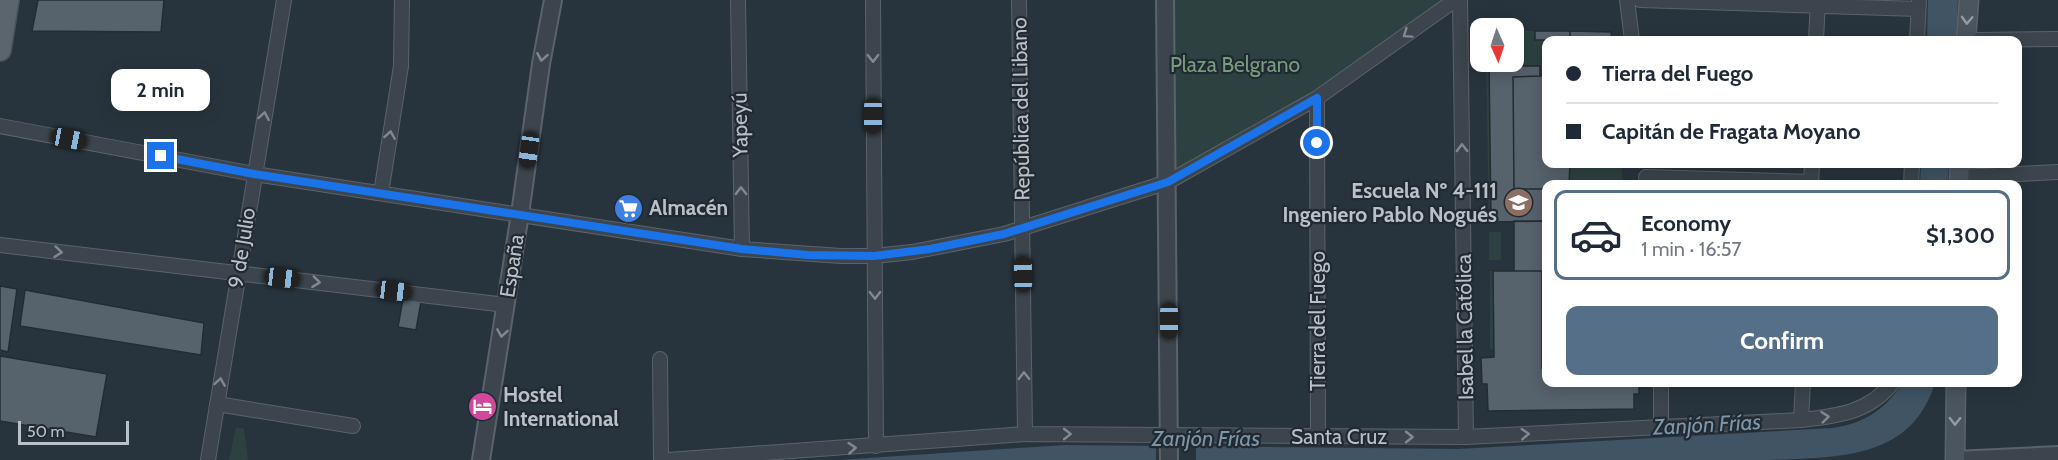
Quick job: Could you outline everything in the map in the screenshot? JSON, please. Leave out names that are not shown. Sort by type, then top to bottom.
[{"type":"main road","points":[[0,50],[8,0]]},
{"type":"main road","points":[[1966,36],[1969,0]]},
{"type":"main road","points":[[1955,460],[1956,387]]},
{"type":"street","name":"9 de Julio","points":[[208,460],[284,0]]},
{"type":"street","points":[[381,193],[401,66],[402,0]]},
{"type":"street","name":"España","points":[[481,460],[541,64],[554,0]]},
{"type":"street","name":"Yapeyú","points":[[738,0],[742,249]]},
{"type":"street","points":[[873,0],[876,446]]},
{"type":"street","name":"República del Libano","points":[[1019,0],[1025,434]]},
{"type":"street","points":[[1166,0],[1169,447]]},
{"type":"street","points":[[0,126],[254,174],[742,249],[808,255],[874,256],[976,241],[1023,229],[1168,182],[1317,98],[1455,0]]},
{"type":"street","name":"Isabel la Católica","points":[[1460,0],[1467,437]]},
{"type":"street","points":[[1628,0],[1632,36]]},
{"type":"street","points":[[1640,0],[1919,5],[1917,36]]},
{"type":"street","points":[[1816,36],[1818,3]]},
{"type":"street","points":[[2022,39],[2058,39]]},
{"type":"street","name":"Tierra del Fuego","points":[[1317,98],[1318,437]]},
{"type":"street","points":[[1959,175],[2058,172]]},
{"type":"street","points":[[1646,175],[1749,180]]},
{"type":"street","points":[[0,245],[506,305]]},
{"type":"street","points":[[660,359],[661,460]]},
{"type":"street","points":[[1661,387],[1661,426]]},
{"type":"street","points":[[1801,420],[1803,387]]},
{"type":"street","name":"Santa Cruz","points":[[668,460],[1025,434],[1169,447],[1318,437],[1467,437],[1801,420],[1852,412],[1879,398],[1889,387]]},
{"type":"street","points":[[217,404],[353,426]]},
{"type":"street","points":[[1955,460],[2058,454]]},
{"type":"green space","name":"Plaza Belgrano","points":[[1169,0],[1448,0],[1315,94],[1171,176]]},
{"type":"green space","points":[[1524,31],[1535,31],[1535,40],[1542,41],[1542,73],[1540,73],[1540,66],[1524,66]]},
{"type":"green space","points":[[1486,72],[1489,72],[1491,222],[1489,222]]},
{"type":"green space","points":[[1570,168],[1621,168],[1623,180],[1569,180]]},
{"type":"green space","points":[[1489,232],[1501,232],[1501,260],[1489,260]]},
{"type":"green space","points":[[1490,271],[1493,271],[1494,349],[1490,349]]},
{"type":"green space","points":[[236,427],[244,429],[248,460],[229,460]]},
{"type":"water","points":[[1928,0],[1958,0],[1956,36],[1927,36]]},
{"type":"water","points":[[1921,168],[1949,168],[1948,180],[1920,180]]},
{"type":"water","points":[[1899,387],[1933,387],[1924,408],[1909,427],[1890,440],[1846,455],[1821,458],[1769,460],[839,460],[1065,445],[1458,449],[1832,428],[1854,423],[1873,414]]},
{"type":"pier","points":[[1156,445],[1196,445],[1196,460],[1156,460]]},
{"type":"building","points":[[38,0],[164,0],[161,32],[32,31]]},
{"type":"building","points":[[1535,31],[1570,31],[1570,36],[1542,36],[1542,40],[1535,40]]},
{"type":"building","points":[[1570,31],[1611,32],[1612,36],[1570,36]]},
{"type":"building","points":[[1524,66],[1540,66],[1540,76],[1513,77],[1514,189],[1542,189],[1542,221],[1491,222],[1489,72],[1524,72]]},
{"type":"building","points":[[1542,76],[1542,168],[1570,168],[1569,180],[1542,180],[1542,189],[1514,189],[1513,77]]},
{"type":"building","points":[[1514,221],[1542,221],[1542,271],[1514,271]]},
{"type":"building","points":[[1493,271],[1542,271],[1542,387],[1639,387],[1639,394],[1634,394],[1634,409],[1488,411],[1487,384],[1482,384],[1481,358],[1494,357]]},
{"type":"building","points":[[0,286],[17,289],[8,352],[0,350]]},
{"type":"building","points":[[25,290],[204,323],[201,355],[20,326]]},
{"type":"building","points":[[403,299],[421,302],[416,330],[398,327]]},
{"type":"building","points":[[0,356],[107,374],[96,437],[0,421]]},
{"type":"place","name":"Escuela Nº 4-111 Ingeniero Pablo Nogués","points":[[1518,203]]},
{"type":"place","name":"Almacén","points":[[628,208]]},
{"type":"place","name":"Hostel International","points":[[482,407]]},
{"type":"route","points":[[161,156],[254,174],[742,249],[791,254],[874,256],[912,252],[1004,234],[1168,182],[1317,98],[1317,143]]},
{"type":"water label","name":"Zanjón Frías","points":[[1707,424]]},
{"type":"water label","name":"Zanjón Frías","points":[[1206,438]]}]
